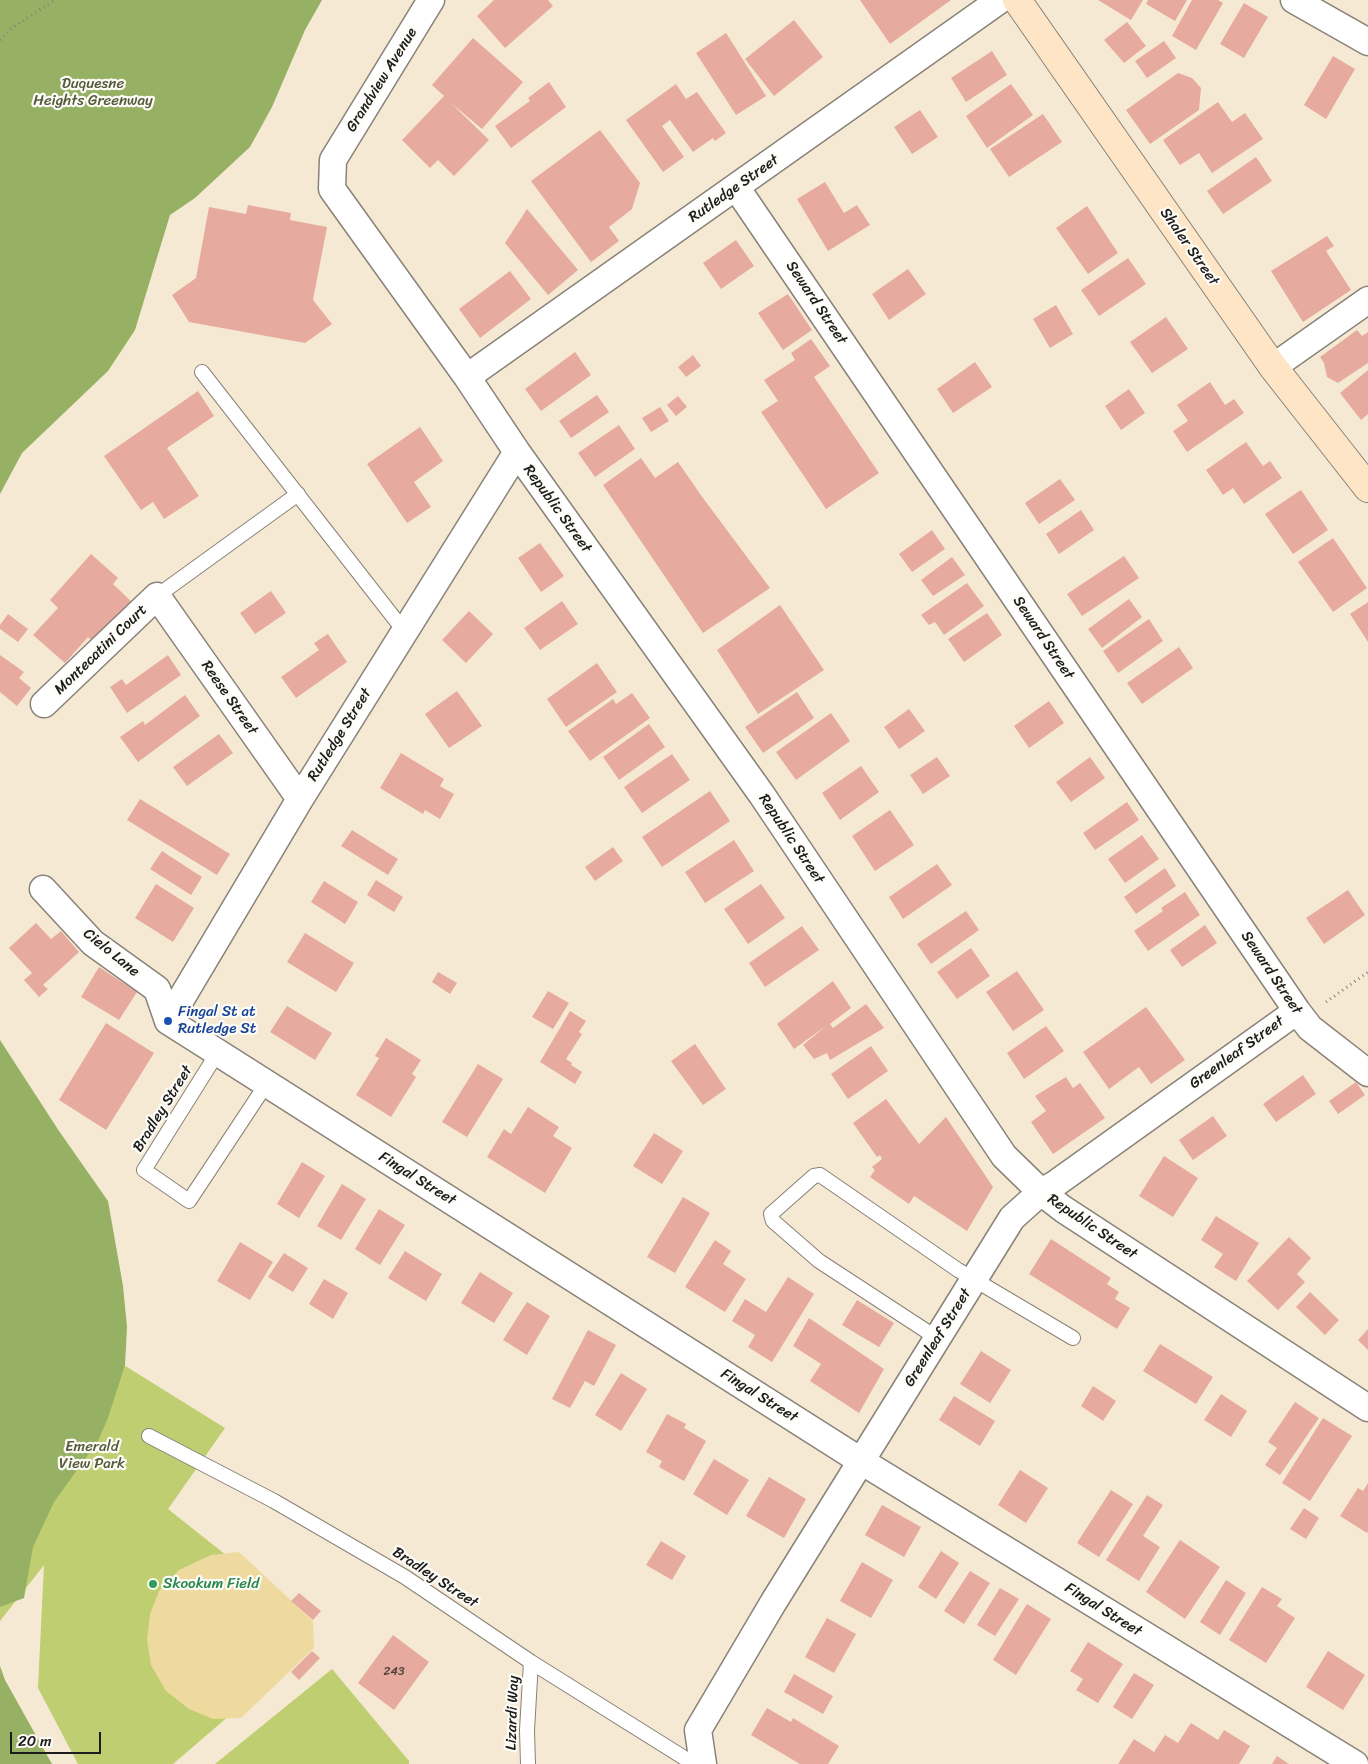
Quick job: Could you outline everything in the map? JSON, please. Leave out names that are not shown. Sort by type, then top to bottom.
[{"type":"street","name":"Grandview Avenue","points":[[333,160],[431,0]]},
{"type":"street","name":"Rutledge Street","points":[[467,377],[1000,0]]},
{"type":"street","name":"Shaler Street","points":[[1017,0],[1273,367],[1368,488]]},
{"type":"street","points":[[1294,0],[1368,42]]},
{"type":"street","name":"Republic Street","points":[[333,160],[332,189],[762,795],[1004,1156],[1041,1192],[1071,1214],[1368,1408]]},
{"type":"street","name":"Seward Street","points":[[736,187],[1308,1009],[1310,1028],[1368,1073]]},
{"type":"street","points":[[1273,367],[1368,300]]},
{"type":"street","name":"Rutledge Street","points":[[168,1021],[300,799],[517,452]]},
{"type":"street","name":"Montecatini Court","points":[[44,704],[157,596]]},
{"type":"street","name":"Reese Street","points":[[157,596],[300,799]]},
{"type":"street","name":"Cielo Lane","points":[[43,889],[93,943],[157,989],[168,1021]]},
{"type":"street","name":"Greenleaf Street","points":[[703,1764],[698,1730],[773,1603],[1012,1218],[1041,1192],[1308,1009]]},
{"type":"street","name":"Fingal Street","points":[[168,1021],[861,1461],[1355,1764]]},
{"type":"lane","points":[[202,372],[405,632]]},
{"type":"lane","points":[[157,596],[298,494]]},
{"type":"lane","name":"Bradley Street","points":[[218,1052],[144,1170],[189,1201],[267,1083]]},
{"type":"lane","points":[[937,1338],[819,1261],[773,1221],[771,1214],[814,1176],[820,1174],[974,1280],[1073,1338]]},
{"type":"lane","name":"Bradley Street","points":[[149,1436],[274,1501],[406,1577],[532,1662],[694,1764]]},
{"type":"lane","name":"Lizardi Way","points":[[528,1764],[527,1730],[532,1662]]},
{"type":"path","points":[[0,40],[13,27],[55,0]]},
{"type":"path","points":[[1308,1009],[1368,972]]},
{"type":"green space","name":"Duquesne Heights Greenway","points":[[0,0],[322,0],[305,30],[272,107],[250,147],[195,198],[170,215],[135,330],[108,371],[22,453],[0,494]]},
{"type":"green space","points":[[0,1040],[59,1131],[108,1201],[123,1286],[127,1327],[125,1365],[108,1418],[98,1441],[54,1502],[33,1547],[24,1598],[0,1607]]},
{"type":"green space","name":"Skookum Field","points":[[0,1288],[225,1428],[168,1509],[309,1621],[308,1648],[173,1764],[78,1764],[38,1688],[44,1565],[0,1621]]},
{"type":"green space","points":[[0,1666],[5,1680],[52,1764],[0,1764]]},
{"type":"green space","points":[[332,1669],[409,1761],[409,1764],[215,1764]]},
{"type":"sand","points":[[239,1552],[313,1621],[314,1648],[241,1718],[213,1719],[189,1709],[166,1691],[151,1665],[147,1640],[150,1614],[159,1591],[179,1570],[211,1555]]},
{"type":"building","points":[[494,0],[548,0],[553,6],[505,48],[477,16]]},
{"type":"building","points":[[860,0],[951,0],[890,44]]},
{"type":"building","points":[[1098,0],[1143,0],[1131,20]]},
{"type":"building","points":[[1148,0],[1187,0],[1175,21],[1146,4]]},
{"type":"building","points":[[1192,0],[1218,0],[1223,3],[1196,50],[1172,36]]},
{"type":"building","points":[[1244,3],[1268,17],[1244,58],[1220,44]]},
{"type":"building","points":[[794,20],[823,57],[774,96],[745,59]]},
{"type":"building","points":[[1127,22],[1146,46],[1124,63],[1104,40]]},
{"type":"building","points":[[726,33],[766,96],[736,115],[696,53]]},
{"type":"building","points":[[473,38],[523,82],[482,129],[451,103],[489,140],[454,176],[438,160],[430,168],[402,140],[444,96],[432,85]]},
{"type":"building","points":[[1164,41],[1176,58],[1147,78],[1135,61]]},
{"type":"building","points":[[992,51],[1007,75],[966,102],[951,78]]},
{"type":"building","points":[[1333,56],[1355,69],[1326,119],[1304,105]]},
{"type":"building","points":[[1178,73],[1192,78],[1201,88],[1199,110],[1150,144],[1126,110]]},
{"type":"building","points":[[549,82],[566,107],[511,148],[495,126],[530,101],[528,98]]},
{"type":"building","points":[[676,84],[686,99],[697,92],[726,133],[715,141],[713,138],[693,152],[670,120],[662,126],[684,157],[663,172],[626,120]]},
{"type":"building","points":[[1011,84],[1033,115],[987,148],[966,116]]},
{"type":"building","points":[[1218,102],[1232,122],[1245,113],[1263,139],[1212,173],[1199,153],[1180,165],[1163,140]]},
{"type":"building","points":[[920,110],[938,137],[912,154],[894,127]]},
{"type":"building","points":[[1043,114],[1062,142],[1009,177],[990,149]]},
{"type":"building","points":[[600,130],[640,183],[632,209],[609,227],[619,241],[591,262],[531,181]]},
{"type":"building","points":[[1256,157],[1272,181],[1223,214],[1207,191]]},
{"type":"building","points":[[825,182],[844,213],[857,205],[870,225],[828,251],[797,199]]},
{"type":"building","points":[[248,205],[291,213],[290,220],[327,227],[313,300],[332,324],[305,343],[189,322],[172,295],[196,278],[209,207],[246,214]]},
{"type":"building","points":[[1087,206],[1118,253],[1088,274],[1056,228]]},
{"type":"building","points":[[527,209],[578,270],[548,295],[505,243]]},
{"type":"building","points":[[1327,236],[1334,246],[1326,251],[1351,290],[1303,322],[1271,271]]},
{"type":"building","points":[[736,240],[754,266],[721,289],[703,263]]},
{"type":"building","points":[[1128,258],[1146,284],[1099,316],[1081,290]]},
{"type":"building","points":[[908,269],[926,294],[889,320],[872,294]]},
{"type":"building","points":[[510,271],[531,299],[480,338],[459,309]]},
{"type":"building","points":[[788,294],[812,330],[783,350],[758,313]]},
{"type":"building","points":[[1056,305],[1073,334],[1050,348],[1033,319]]},
{"type":"building","points":[[1166,317],[1188,349],[1152,373],[1130,342]]},
{"type":"building","points":[[1357,330],[1362,336],[1368,332],[1368,363],[1338,383],[1327,377],[1324,363],[1320,357]]},
{"type":"building","points":[[811,339],[830,366],[814,377],[879,473],[826,509],[761,412],[778,401],[764,380],[795,360],[791,353]]},
{"type":"building","points":[[575,352],[591,375],[541,411],[525,389]]},
{"type":"building","points":[[693,355],[701,366],[686,377],[678,367]]},
{"type":"building","points":[[975,362],[992,387],[953,413],[937,389]]},
{"type":"building","points":[[1368,370],[1368,414],[1361,420],[1340,393]]},
{"type":"building","points":[[1210,382],[1225,405],[1234,399],[1244,413],[1187,452],[1173,431],[1188,421],[1177,405]]},
{"type":"building","points":[[1129,389],[1145,413],[1121,430],[1105,406]]},
{"type":"building","points":[[198,391],[214,416],[167,448],[199,496],[164,519],[153,502],[141,510],[104,456]]},
{"type":"building","points":[[597,395],[609,412],[571,438],[559,421]]},
{"type":"building","points":[[678,396],[687,407],[676,416],[667,405]]},
{"type":"building","points":[[660,407],[669,421],[651,432],[642,418]]},
{"type":"building","points":[[619,425],[635,449],[595,477],[578,453]]},
{"type":"building","points":[[420,427],[443,461],[414,482],[431,507],[407,523],[367,464]]},
{"type":"building","points":[[1246,442],[1263,466],[1270,461],[1282,478],[1244,504],[1233,488],[1223,495],[1206,470]]},
{"type":"building","points":[[641,458],[655,478],[678,462],[770,588],[703,633],[603,485]]},
{"type":"building","points":[[1060,479],[1075,500],[1039,524],[1025,503]]},
{"type":"building","points":[[1301,490],[1328,530],[1293,554],[1265,514]]},
{"type":"building","points":[[1081,510],[1094,530],[1059,554],[1046,534]]},
{"type":"building","points":[[932,530],[945,549],[912,572],[899,554]]},
{"type":"building","points":[[1333,538],[1367,588],[1333,612],[1298,562]]},
{"type":"building","points":[[540,543],[564,576],[541,592],[518,558]]},
{"type":"building","points":[[91,554],[118,578],[113,584],[135,605],[98,646],[88,637],[65,663],[33,635],[58,608],[50,600]]},
{"type":"building","points":[[1124,556],[1139,578],[1082,616],[1067,594]]},
{"type":"building","points":[[952,557],[965,575],[933,596],[921,580]]},
{"type":"building","points":[[967,583],[984,606],[944,635],[935,622],[929,625],[921,615]]},
{"type":"building","points":[[271,591],[286,613],[255,634],[240,613]]},
{"type":"building","points":[[1129,599],[1142,617],[1102,648],[1088,629]]},
{"type":"building","points":[[562,601],[578,624],[540,650],[524,628]]},
{"type":"building","points":[[1368,602],[1368,642],[1350,614]]},
{"type":"building","points":[[780,605],[824,670],[758,714],[717,650]]},
{"type":"building","points":[[469,611],[493,634],[466,663],[442,640]]},
{"type":"building","points":[[987,613],[1002,635],[964,662],[948,639]]},
{"type":"building","points":[[8,614],[28,629],[18,642],[0,629],[0,625]]},
{"type":"building","points":[[1149,619],[1163,641],[1118,673],[1103,651]]},
{"type":"building","points":[[328,634],[347,662],[296,698],[281,677],[319,650],[314,643]]},
{"type":"building","points":[[1179,647],[1193,668],[1142,704],[1127,683]]},
{"type":"building","points":[[0,655],[24,672],[19,678],[31,688],[17,706],[0,692]]},
{"type":"building","points":[[168,655],[181,675],[127,713],[110,687],[122,679],[126,685]]},
{"type":"building","points":[[597,663],[617,692],[566,727],[547,699]]},
{"type":"building","points":[[457,691],[482,726],[449,748],[425,714]]},
{"type":"building","points":[[797,692],[814,718],[763,753],[745,727]]},
{"type":"building","points":[[632,693],[650,718],[590,761],[568,731],[613,699],[616,704]]},
{"type":"building","points":[[185,695],[200,716],[138,762],[120,737],[143,721],[145,725]]},
{"type":"building","points":[[1049,701],[1064,723],[1029,748],[1014,726]]},
{"type":"building","points":[[909,709],[925,731],[899,749],[884,727]]},
{"type":"building","points":[[831,713],[850,741],[796,780],[776,752]]},
{"type":"building","points":[[649,724],[665,747],[619,780],[603,757]]},
{"type":"building","points":[[219,734],[233,753],[187,786],[173,767]]},
{"type":"building","points":[[401,753],[444,779],[440,786],[454,794],[440,819],[425,810],[423,814],[380,788]]},
{"type":"building","points":[[672,754],[690,780],[642,813],[624,787]]},
{"type":"building","points":[[937,757],[950,776],[923,794],[910,775]]},
{"type":"building","points":[[1090,757],[1105,778],[1071,802],[1056,782]]},
{"type":"building","points":[[861,766],[879,792],[840,820],[822,793]]},
{"type":"building","points":[[710,791],[730,821],[662,867],[642,837]]},
{"type":"building","points":[[140,799],[230,854],[217,875],[127,820]]},
{"type":"building","points":[[1127,802],[1139,820],[1095,850],[1083,833]]},
{"type":"building","points":[[890,810],[914,845],[875,871],[852,836]]},
{"type":"building","points":[[352,830],[398,859],[388,875],[341,846]]},
{"type":"building","points":[[1142,835],[1159,859],[1125,883],[1108,859]]},
{"type":"building","points":[[734,840],[754,871],[705,903],[685,872]]},
{"type":"building","points":[[613,847],[623,861],[595,881],[585,867]]},
{"type":"building","points":[[162,851],[202,877],[191,895],[150,869]]},
{"type":"building","points":[[937,864],[952,885],[903,919],[889,897]]},
{"type":"building","points":[[1165,868],[1176,886],[1136,914],[1124,897]]},
{"type":"building","points":[[376,880],[403,897],[394,912],[367,895]]},
{"type":"building","points":[[324,881],[358,902],[345,924],[311,902]]},
{"type":"building","points":[[156,884],[194,908],[173,942],[135,918]]},
{"type":"building","points":[[761,884],[785,918],[748,944],[724,909]]},
{"type":"building","points":[[1348,890],[1365,915],[1324,944],[1306,918]]},
{"type":"building","points":[[1185,892],[1200,915],[1148,951],[1134,931],[1163,911],[1161,908]]},
{"type":"building","points":[[966,911],[979,930],[931,964],[917,944]]},
{"type":"building","points":[[36,923],[51,939],[61,931],[79,952],[43,985],[48,989],[39,997],[24,980],[32,973],[9,948]]},
{"type":"building","points":[[1205,925],[1217,943],[1182,967],[1170,950]]},
{"type":"building","points":[[802,926],[819,950],[765,987],[749,963]]},
{"type":"building","points":[[305,933],[354,963],[336,992],[287,962]]},
{"type":"building","points":[[971,948],[990,976],[957,999],[937,972]]},
{"type":"building","points":[[99,967],[137,992],[119,1020],[81,997]]},
{"type":"building","points":[[1017,971],[1044,1010],[1013,1031],[986,992]]},
{"type":"building","points":[[438,972],[457,983],[450,994],[432,982]]},
{"type":"building","points":[[833,981],[851,1008],[830,1024],[833,1028],[866,1004],[884,1028],[830,1060],[827,1053],[814,1059],[803,1045],[826,1026],[794,1049],[777,1024]]},
{"type":"building","points":[[548,991],[569,1003],[553,1029],[532,1017]]},
{"type":"building","points":[[287,1006],[332,1033],[315,1060],[270,1032]]},
{"type":"building","points":[[1146,1007],[1185,1060],[1151,1084],[1139,1067],[1109,1089],[1083,1052]]},
{"type":"building","points":[[570,1011],[586,1021],[579,1032],[582,1034],[566,1059],[572,1063],[571,1065],[582,1072],[575,1084],[540,1062]]},
{"type":"building","points":[[106,1023],[154,1053],[106,1130],[59,1100]]},
{"type":"building","points":[[1046,1026],[1064,1051],[1024,1079],[1007,1053]]},
{"type":"building","points":[[386,1038],[421,1060],[412,1074],[416,1077],[391,1117],[356,1095],[379,1058],[375,1056]]},
{"type":"building","points":[[695,1044],[726,1089],[703,1105],[671,1061]]},
{"type":"building","points":[[871,1046],[888,1071],[848,1099],[831,1074]]},
{"type":"building","points":[[478,1064],[503,1079],[467,1137],[442,1122]]},
{"type":"building","points":[[1303,1075],[1316,1094],[1276,1122],[1263,1104]]},
{"type":"building","points":[[1066,1077],[1073,1088],[1080,1083],[1105,1118],[1053,1154],[1031,1122],[1046,1111],[1035,1096]]},
{"type":"building","points":[[1356,1082],[1365,1095],[1338,1114],[1329,1101]]},
{"type":"building","points":[[886,1099],[919,1144],[946,1117],[993,1187],[967,1231],[914,1196],[909,1204],[870,1177],[875,1170],[872,1167],[882,1159],[880,1155],[877,1157],[853,1123]]},
{"type":"building","points":[[528,1107],[559,1127],[553,1136],[572,1148],[545,1193],[487,1157],[504,1129],[511,1134]]},
{"type":"building","points":[[1213,1116],[1227,1136],[1193,1160],[1179,1140]]},
{"type":"building","points":[[654,1133],[683,1151],[662,1184],[633,1166]]},
{"type":"building","points":[[1164,1156],[1198,1178],[1173,1217],[1139,1196]]},
{"type":"building","points":[[302,1162],[325,1176],[299,1218],[277,1204]]},
{"type":"building","points":[[342,1184],[366,1199],[341,1240],[317,1226]]},
{"type":"building","points":[[683,1197],[710,1213],[675,1273],[647,1257]]},
{"type":"building","points":[[379,1209],[405,1225],[380,1265],[355,1249]]},
{"type":"building","points":[[1216,1216],[1259,1243],[1236,1281],[1214,1267],[1223,1254],[1201,1240]]},
{"type":"building","points":[[1289,1237],[1311,1258],[1297,1274],[1305,1282],[1278,1310],[1247,1281]]},
{"type":"building","points":[[1051,1239],[1111,1278],[1107,1284],[1119,1292],[1115,1299],[1130,1308],[1117,1329],[1029,1274]]},
{"type":"building","points":[[715,1240],[731,1251],[723,1264],[746,1279],[725,1312],[685,1287]]},
{"type":"building","points":[[240,1242],[273,1262],[250,1300],[217,1281]]},
{"type":"building","points":[[405,1251],[442,1274],[426,1301],[388,1278]]},
{"type":"building","points":[[284,1253],[308,1268],[293,1292],[268,1277]]},
{"type":"building","points":[[480,1272],[513,1293],[494,1323],[461,1303]]},
{"type":"building","points":[[788,1277],[814,1294],[772,1362],[748,1347],[755,1335],[732,1321],[745,1299],[766,1312]]},
{"type":"building","points":[[324,1279],[348,1293],[333,1319],[309,1304]]},
{"type":"building","points":[[1310,1292],[1339,1320],[1325,1335],[1296,1307]]},
{"type":"building","points":[[857,1300],[894,1323],[879,1347],[842,1325]]},
{"type":"building","points":[[527,1302],[550,1316],[527,1355],[503,1340]]},
{"type":"building","points":[[809,1318],[884,1369],[859,1413],[810,1381],[821,1364],[793,1346]]},
{"type":"building","points":[[1368,1329],[1368,1350],[1358,1340]]},
{"type":"building","points":[[588,1330],[616,1345],[594,1386],[585,1381],[570,1408],[552,1399]]},
{"type":"building","points":[[1160,1344],[1213,1377],[1196,1404],[1143,1371]]},
{"type":"building","points":[[981,1351],[1011,1370],[990,1403],[960,1384]]},
{"type":"building","points":[[621,1373],[647,1389],[621,1431],[595,1415]]},
{"type":"building","points":[[1093,1386],[1116,1401],[1103,1421],[1081,1406]]},
{"type":"building","points":[[1221,1394],[1247,1411],[1231,1437],[1204,1420]]},
{"type":"building","points":[[954,1396],[995,1421],[980,1446],[939,1420]]},
{"type":"building","points":[[1295,1402],[1319,1418],[1280,1475],[1265,1465],[1277,1448],[1268,1442]]},
{"type":"building","points":[[667,1414],[686,1424],[684,1428],[706,1441],[684,1481],[659,1467],[662,1461],[646,1452]]},
{"type":"building","points":[[1323,1418],[1352,1436],[1310,1501],[1282,1483]]},
{"type":"building","points":[[714,1459],[749,1480],[727,1515],[693,1494]]},
{"type":"building","points":[[1020,1470],[1048,1488],[1026,1523],[998,1505]]},
{"type":"building","points":[[769,1477],[806,1499],[784,1538],[746,1516]]},
{"type":"building","points":[[1368,1483],[1367,1533],[1340,1516],[1358,1488],[1363,1491]]},
{"type":"building","points":[[1111,1490],[1133,1504],[1099,1557],[1077,1543]]},
{"type":"building","points":[[1147,1495],[1163,1505],[1143,1536],[1160,1547],[1139,1581],[1106,1560]]},
{"type":"building","points":[[882,1505],[921,1527],[904,1557],[865,1535]]},
{"type":"building","points":[[1304,1508],[1319,1518],[1306,1539],[1290,1529]]},
{"type":"building","points":[[1180,1540],[1220,1567],[1185,1619],[1146,1592]]},
{"type":"building","points":[[661,1541],[686,1556],[672,1580],[646,1565]]},
{"type":"building","points":[[941,1551],[959,1563],[936,1599],[918,1587]]},
{"type":"building","points":[[862,1562],[893,1580],[871,1618],[840,1601]]},
{"type":"building","points":[[970,1571],[990,1583],[964,1624],[944,1611]]},
{"type":"building","points":[[1226,1580],[1246,1593],[1220,1635],[1200,1622]]},
{"type":"building","points":[[1262,1587],[1282,1599],[1277,1606],[1295,1618],[1266,1663],[1229,1640]]},
{"type":"building","points":[[1000,1588],[1019,1599],[995,1636],[977,1625]]},
{"type":"building","points":[[299,1593],[321,1611],[313,1620],[291,1601]]},
{"type":"building","points":[[1027,1604],[1051,1619],[1016,1675],[993,1660]]},
{"type":"building","points":[[827,1618],[856,1634],[834,1673],[805,1657]]},
{"type":"building","points":[[393,1635],[429,1662],[394,1710],[358,1683]]},
{"type":"building","points":[[1088,1642],[1123,1664],[1098,1703],[1076,1690],[1083,1679],[1070,1671]]},
{"type":"building","points":[[312,1651],[320,1658],[299,1680],[291,1672]]},
{"type":"building","points":[[1328,1651],[1365,1675],[1343,1710],[1306,1687]]},
{"type":"building","points":[[1134,1673],[1154,1685],[1132,1719],[1113,1707]]},
{"type":"building","points":[[794,1674],[833,1696],[823,1714],[784,1692]]},
{"type":"building","points":[[767,1708],[791,1722],[793,1718],[839,1746],[828,1764],[800,1764],[751,1735]]},
{"type":"building","points":[[1191,1723],[1218,1740],[1224,1730],[1250,1746],[1239,1764],[1118,1764],[1134,1739],[1154,1752],[1165,1735],[1178,1743]]},
{"type":"building","points":[[1277,1756],[1289,1764],[1272,1764]]},
{"type":"place","name":"Fingal St at Rutledge St","points":[[168,1021]]},
{"type":"place","name":"Skookum Field","points":[[153,1584]]},
{"type":"park label","name":"Emerald View Park","points":[[92,1456]]}]
